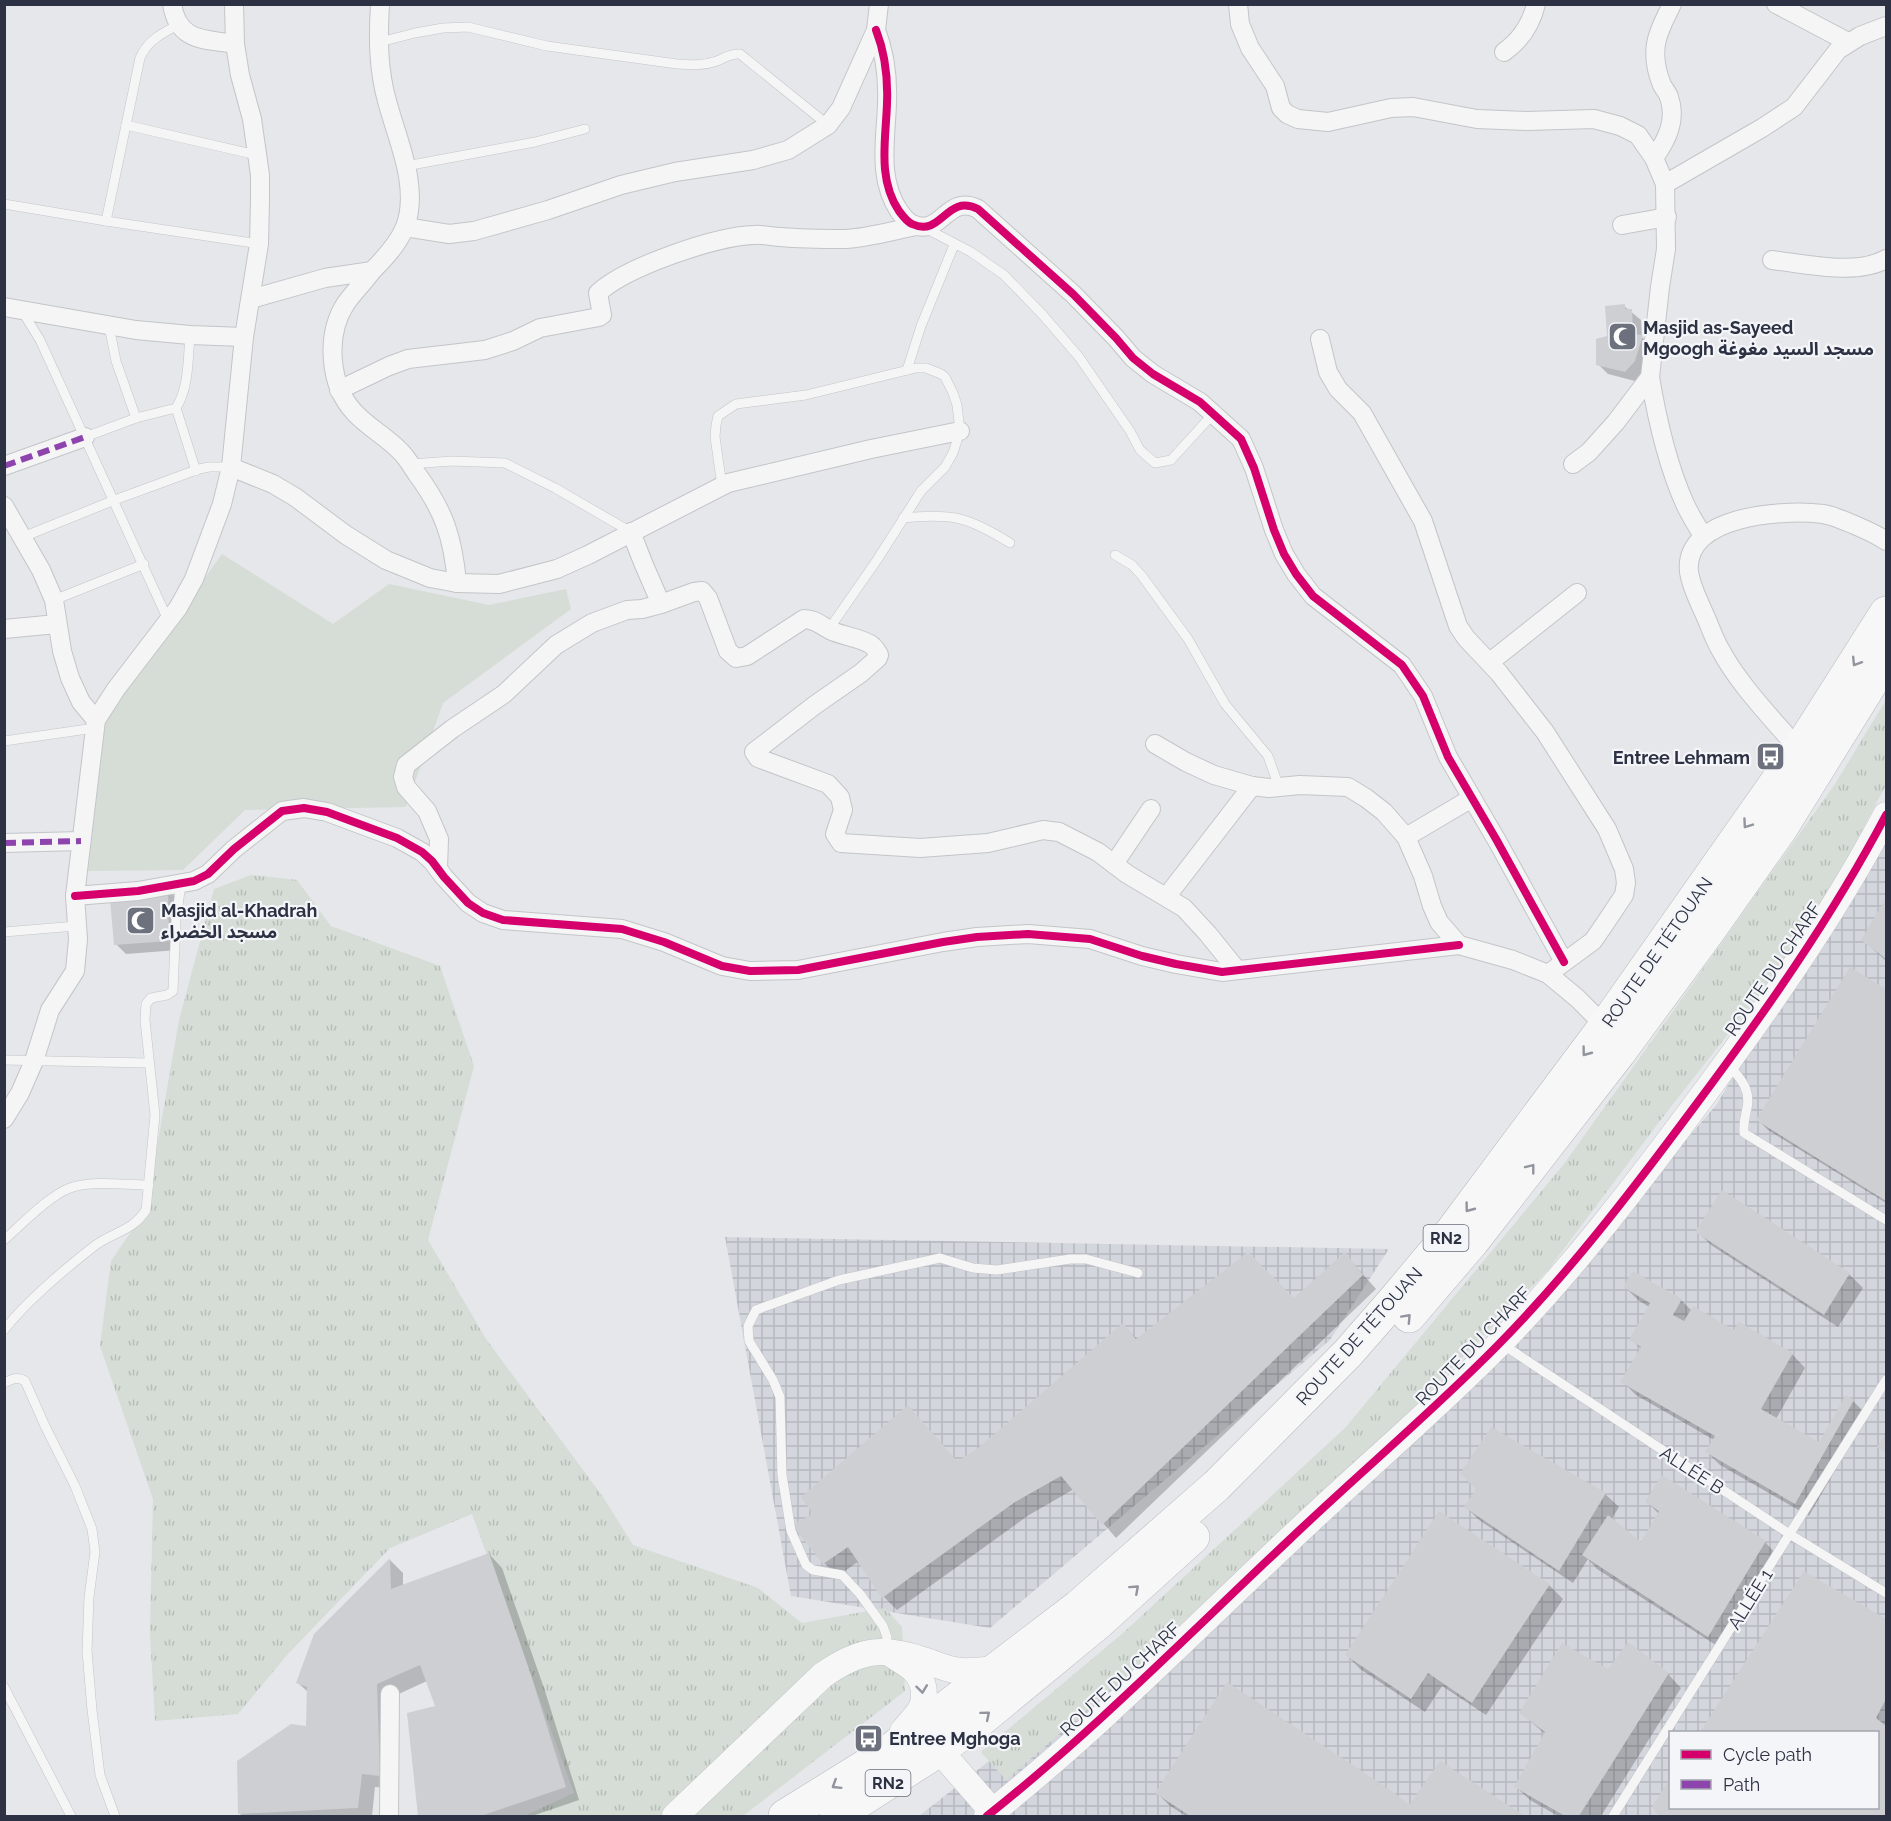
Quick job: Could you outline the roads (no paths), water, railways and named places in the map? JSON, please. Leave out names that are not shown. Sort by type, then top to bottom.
[{"type":"highway","name":"ROUTE DE TÉTOUAN","points":[[785,1816],[885,1754],[1078,1606],[1216,1486],[1340,1361],[1452,1231],[1605,1026],[1799,750],[1887,613]]},
{"type":"highway","name":"ROUTE DE TÉTOUAN","points":[[836,1816],[939,1750],[978,1722],[1098,1623],[1201,1531],[1426,1299],[1552,1140],[1708,932],[1780,830],[1887,659]]},
{"type":"street","points":[[172,4],[178,26],[182,31],[200,39],[235,44]]},
{"type":"street","points":[[4,1119],[20,1093],[34,1061],[50,1010],[75,971],[78,939],[75,896],[95,724],[116,689],[178,608],[194,579],[222,504],[231,467],[244,337],[259,244],[260,175],[252,119],[240,75],[235,44],[234,4]]},
{"type":"street","points":[[380,4],[380,71],[406,166],[409,182],[409,212],[405,227],[389,253],[346,303],[337,323],[334,376],[342,397],[355,414],[401,452],[431,493],[447,524],[455,559],[457,583]]},
{"type":"street","points":[[405,227],[449,234],[474,231],[548,210],[621,185],[788,150],[828,125],[841,108],[876,30],[879,4]]},
{"type":"street","points":[[1238,4],[1240,24],[1250,48],[1275,86],[1281,108],[1298,119],[1328,122],[1391,108],[1413,107],[1477,119],[1527,121],[1594,119],[1620,126],[1638,135],[1654,158],[1665,184],[1666,249],[1650,377],[1673,472],[1685,504],[1703,536]]},
{"type":"street","points":[[1504,51],[1522,37],[1532,20],[1536,4]]},
{"type":"street","points":[[1654,158],[1667,140],[1672,120],[1669,95],[1663,86],[1656,60],[1656,44],[1672,4]]},
{"type":"street","points":[[1776,4],[1848,42]]},
{"type":"street","points":[[1665,184],[1794,107],[1838,50],[1848,42],[1887,26]]},
{"type":"street","points":[[876,30],[885,61],[887,102],[884,170],[895,205],[910,224],[921,227]]},
{"type":"street","points":[[339,390],[408,359],[485,351],[540,328],[599,317],[602,315],[598,293],[608,285],[634,270],[687,249],[733,236],[757,234],[848,239],[933,226],[950,210],[962,207],[978,209],[1073,294],[1133,358],[1153,374],[1200,402],[1240,438],[1254,468],[1280,546],[1296,574],[1313,596],[1402,665],[1423,696],[1448,757],[1564,962]]},
{"type":"street","points":[[1622,225],[1666,217]]},
{"type":"street","points":[[1772,260],[1852,268],[1876,265],[1887,259]]},
{"type":"street","points":[[251,299],[325,278],[372,272]]},
{"type":"street","points":[[12,308],[109,326],[190,335],[244,337]]},
{"type":"street","points":[[1320,339],[1328,372],[1338,389],[1362,413],[1423,521],[1458,626],[1466,638],[1490,662],[1545,732],[1606,829],[1624,869],[1626,883],[1624,895],[1593,940],[1548,974]]},
{"type":"street","points":[[1573,464],[1588,452],[1616,422],[1650,377]]},
{"type":"street","points":[[231,467],[273,484],[295,497],[346,535],[386,560],[430,578],[457,583],[499,584],[557,569],[728,483],[960,431]]},
{"type":"street","points":[[4,466],[85,437]]},
{"type":"street","points":[[4,506],[41,570],[54,600],[62,651],[70,678],[95,724]]},
{"type":"street","points":[[1799,750],[1750,693],[1720,650],[1692,586],[1689,572],[1692,549],[1703,536],[1719,527],[1764,514],[1825,515],[1887,541]]},
{"type":"street","points":[[632,532],[661,604]]},
{"type":"street","points":[[438,869],[439,839],[427,811],[406,787],[403,777],[406,765],[460,723],[504,694],[556,645],[592,623],[627,610],[642,609],[702,591],[708,598],[728,651],[736,658],[747,656],[804,619],[812,619],[829,629],[873,645],[879,655],[861,673],[754,752],[758,758],[828,784],[840,796],[843,810],[838,819],[835,834],[841,843],[920,848],[988,843],[1042,830],[1059,832],[1098,852],[1127,874],[1184,908],[1237,970]]},
{"type":"street","points":[[1490,662],[1577,592]]},
{"type":"street","points":[[4,629],[57,624]]},
{"type":"street","points":[[1155,744],[1214,775],[1252,786],[1348,787],[1366,798],[1384,813],[1406,837],[1439,922],[1459,945]]},
{"type":"street","points":[[1167,896],[1252,786]]},
{"type":"street","points":[[1406,837],[1472,798]]},
{"type":"street","points":[[75,896],[138,891],[194,880],[208,874],[234,849],[282,811],[304,808],[327,812],[398,838],[422,852],[468,903],[483,913],[503,920],[622,929],[664,942],[722,966],[750,971],[798,970],[943,942],[1028,934],[1090,939],[1142,956],[1222,972],[1459,945],[1514,960],[1548,974],[1577,998],[1605,1026]]},
{"type":"street","points":[[1114,864],[1151,809]]},
{"type":"street","name":"ROUTE DU CHARF","points":[[990,1814],[1042,1771],[1123,1697],[1331,1500],[1421,1420],[1500,1343],[1622,1203],[1727,1063],[1805,953],[1887,815]]},
{"type":"street","points":[[4,843],[81,841]]},
{"type":"street","points":[[675,1816],[823,1676],[841,1663],[861,1655],[884,1650],[905,1654],[953,1670],[995,1669]]},
{"type":"street","points":[[884,1650],[914,1668],[922,1682],[924,1692],[924,1702],[921,1708],[885,1754]]},
{"type":"street","points":[[389,1816],[390,1694]]},
{"type":"street","points":[[939,1750],[990,1814]]},
{"type":"lane","points":[[106,221],[142,53],[147,45],[156,38],[178,26]]},
{"type":"lane","points":[[380,42],[443,28],[468,27],[547,46],[677,64],[698,66],[717,61],[730,54],[740,54],[828,125]]},
{"type":"lane","points":[[126,125],[257,155]]},
{"type":"lane","points":[[406,166],[535,142],[585,129]]},
{"type":"lane","points":[[4,204],[259,244]]},
{"type":"lane","points":[[921,227],[971,252],[1004,275],[1079,357],[1147,458],[1155,463],[1171,460],[1213,414]]},
{"type":"lane","points":[[907,370],[921,326],[954,245]]},
{"type":"lane","points":[[12,308],[40,340],[168,620]]},
{"type":"lane","points":[[109,326],[116,361],[136,418]]},
{"type":"lane","points":[[85,437],[136,418],[176,408],[185,383],[190,335]]},
{"type":"lane","points":[[722,486],[715,436],[716,424],[718,417],[736,404],[806,395],[907,370],[926,368],[936,370],[945,376],[957,405],[960,431],[952,453],[945,467],[921,491],[829,629]]},
{"type":"lane","points":[[176,408],[196,471]]},
{"type":"lane","points":[[410,464],[453,461],[505,463],[555,488],[632,532]]},
{"type":"lane","points":[[23,537],[112,501],[196,471],[209,467],[231,467]]},
{"type":"lane","points":[[903,518],[945,515],[971,520],[1010,543]]},
{"type":"lane","points":[[1115,555],[1132,565],[1142,576],[1188,639],[1225,704],[1268,756],[1279,788]]},
{"type":"lane","points":[[54,600],[144,564]]},
{"type":"lane","points":[[4,741],[95,724]]},
{"type":"lane","points":[[4,1330],[45,1289],[93,1247],[129,1228],[140,1219],[146,1210],[155,1115],[148,1063],[146,1005],[151,998],[171,994],[174,989],[176,919],[181,884]]},
{"type":"lane","points":[[4,932],[76,926]]},
{"type":"lane","points":[[4,1060],[148,1063]]},
{"type":"lane","points":[[1727,1063],[1748,1092],[1748,1107],[1743,1120],[1744,1133],[1887,1220]]},
{"type":"lane","points":[[4,1240],[56,1196],[68,1189],[96,1184],[148,1185]]},
{"type":"lane","points":[[884,1650],[887,1636],[883,1626],[860,1594],[842,1575],[813,1570],[806,1565],[791,1531],[782,1475],[780,1396],[749,1341],[748,1326],[756,1310],[839,1280],[940,1258],[973,1268],[997,1270],[1070,1259],[1086,1259],[1138,1273]]},
{"type":"lane","name":"ALLÉE B","points":[[1500,1343],[1791,1535],[1887,1593]]},
{"type":"lane","points":[[4,1383],[17,1378],[25,1381],[75,1486],[92,1529],[95,1552],[89,1597],[87,1651],[100,1775],[114,1814],[104,1816]]},
{"type":"lane","name":"ALLÉE 1","points":[[1613,1816],[1887,1380]]},
{"type":"lane","points":[[4,1687],[71,1816]]},
{"type":"place","name":"Masjid as-Sayeed Mgoogh مسجد السيد مغوغة","points":[[1622,337]]},
{"type":"place","name":"Entree Lehmam","points":[[1771,757]]},
{"type":"place","name":"Masjid al-Khadrah مسجد الخضراء","points":[[140,920]]},
{"type":"place","name":"Entree Mghoga","points":[[868,1738]]}]
